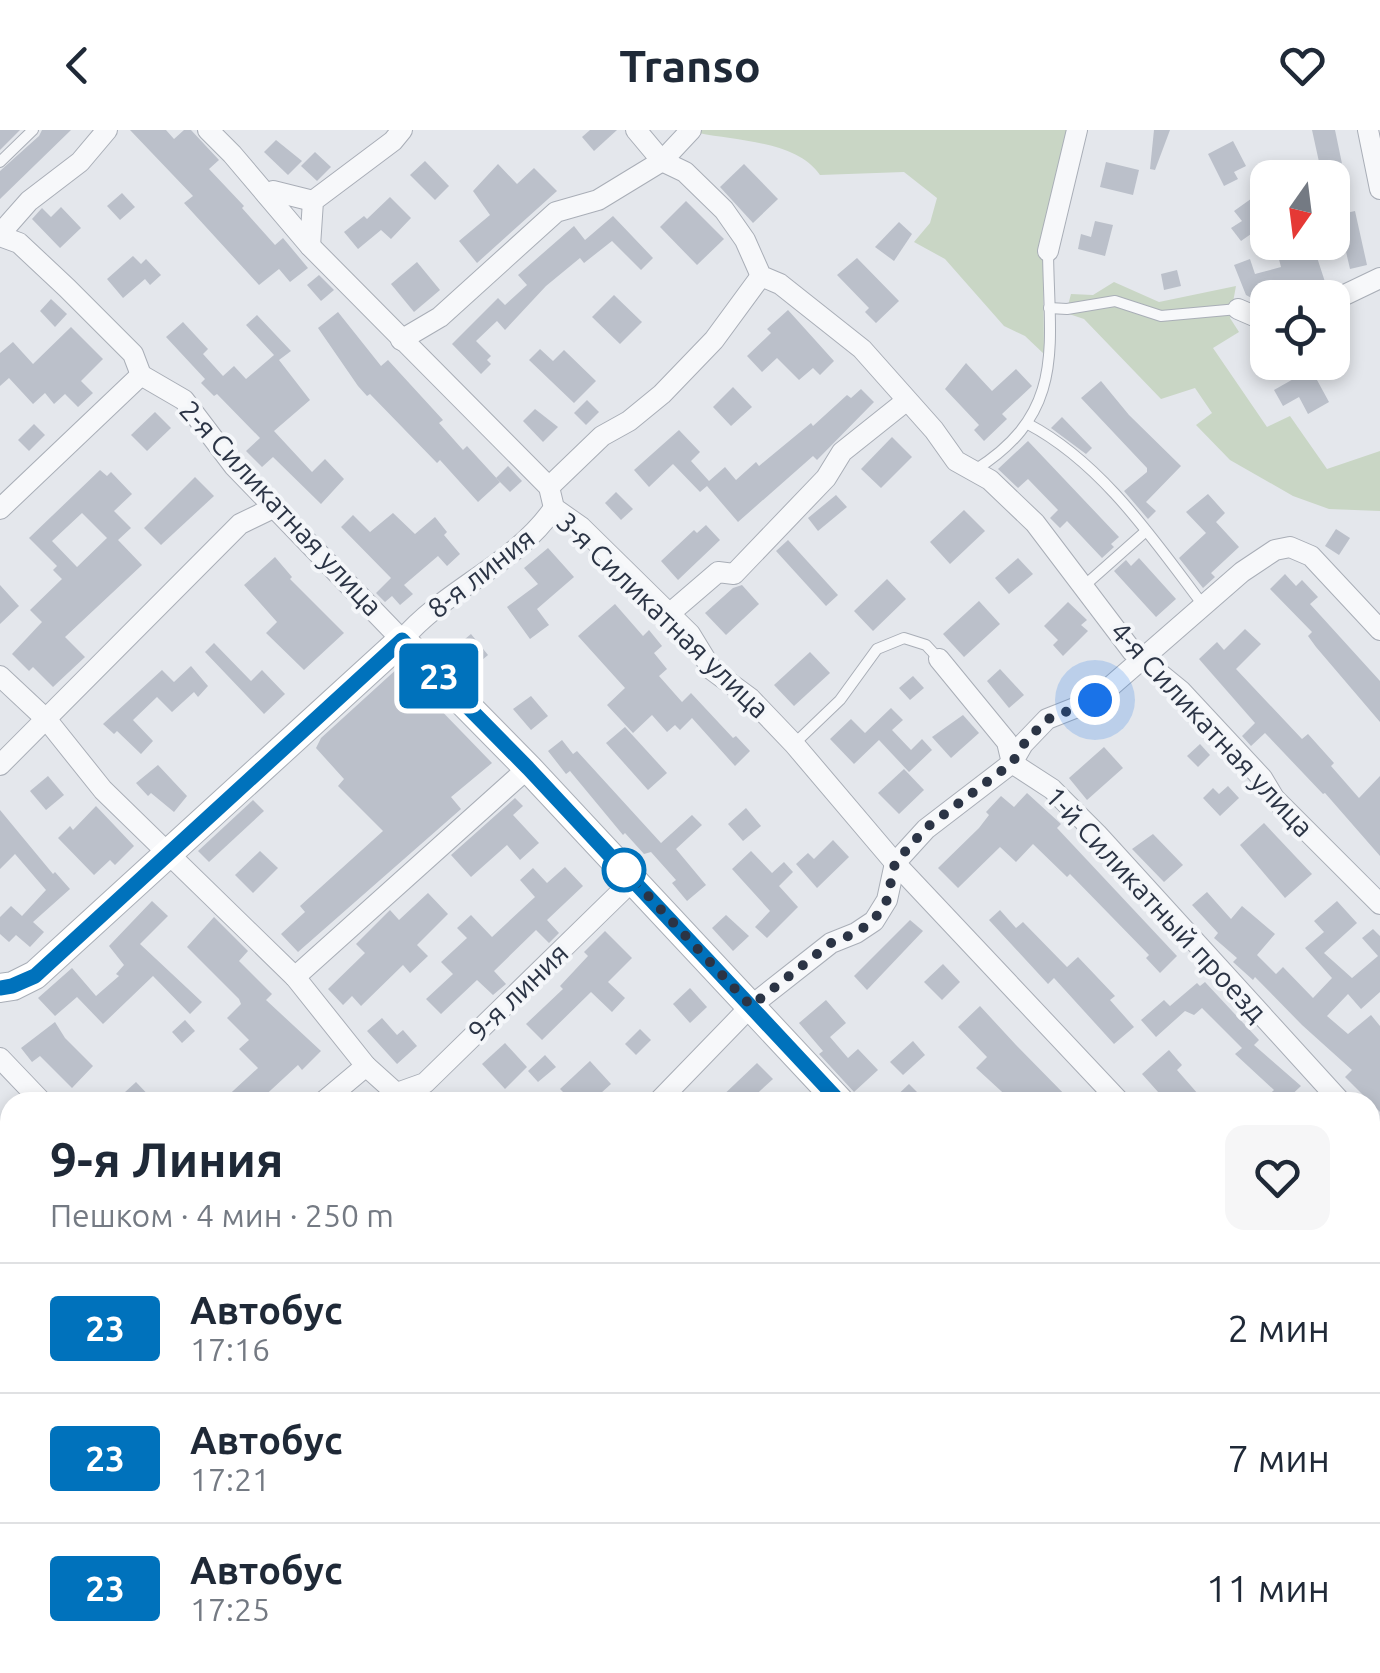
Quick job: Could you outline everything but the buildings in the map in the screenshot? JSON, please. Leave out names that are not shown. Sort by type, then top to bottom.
[{"type":"street","points":[[0,235],[30,201],[80,162],[106,130]]},
{"type":"street","name":"3-я Силикатная улица","points":[[208,130],[310,246],[549,487],[554,508],[581,527],[690,634],[712,670],[750,698],[794,744],[895,863],[1111,1092]]},
{"type":"street","points":[[310,246],[313,201],[402,130]]},
{"type":"street","points":[[549,487],[602,436],[629,421],[662,394],[714,340],[761,276],[745,240],[724,210],[685,172],[662,161],[636,130]]},
{"type":"street","points":[[400,340],[440,317],[556,212],[598,200],[662,161],[691,130]]},
{"type":"street","points":[[1048,250],[1076,130]]},
{"type":"street","points":[[1368,130],[1380,188]]},
{"type":"street","points":[[267,195],[273,192],[313,201]]},
{"type":"street","name":"2-я Силикатная улица","points":[[0,235],[20,242],[67,288],[133,354],[141,374],[184,400],[234,466],[273,508],[528,768],[831,1092]]},
{"type":"street","name":"4-я Силикатная улица","points":[[761,276],[780,284],[862,350],[934,430],[956,461],[990,480],[1035,522],[1142,661],[1181,691],[1262,778],[1274,798],[1380,904]]},
{"type":"street","points":[[1350,292],[1380,278]]},
{"type":"street","points":[[1238,310],[1250,315]]},
{"type":"street","points":[[0,510],[141,374]]},
{"type":"street","points":[[669,614],[718,572],[734,574],[826,478],[842,452],[906,401]]},
{"type":"street","points":[[0,765],[240,524],[273,508]]},
{"type":"street","name":"8-я линия","points":[[0,988],[35,976],[413,627],[492,569],[544,523],[554,508]]},
{"type":"street","points":[[668,1092],[751,1006],[831,943],[874,920],[887,900],[895,863],[926,828],[1012,763],[1046,720],[1095,700],[1203,604],[1275,550],[1290,547],[1311,556],[1380,630]]},
{"type":"street","name":"1-й Силикатный проезд","points":[[939,659],[1006,742],[1012,763],[1064,800],[1332,1092]]},
{"type":"street","points":[[0,676],[46,720],[103,790],[294,978],[366,1066],[395,1092]]},
{"type":"street","points":[[294,978],[528,768]]},
{"type":"street","name":"9-я линия","points":[[411,1092],[425,1083],[632,880]]},
{"type":"street","points":[[887,900],[930,898]]},
{"type":"street","points":[[0,1058],[32,1092]]},
{"type":"street","points":[[335,1092],[366,1066]]},
{"type":"lane","points":[[0,162],[32,130]]},
{"type":"lane","points":[[974,470],[1028,424],[1040,403],[1050,353],[1048,250]]},
{"type":"lane","points":[[1048,308],[1115,301],[1162,316],[1238,310]]},
{"type":"lane","points":[[1028,424],[1088,467],[1146,531],[1203,604]]},
{"type":"lane","points":[[1084,586],[1146,531]]},
{"type":"lane","points":[[794,744],[840,700],[877,649],[904,638],[926,646],[939,659]]},
{"type":"green space","points":[[1069,130],[1043,250],[1044,354],[1025,336],[1004,326],[945,259],[914,242],[930,223],[937,198],[904,172],[820,175],[797,155],[782,149],[699,133]]},
{"type":"green space","points":[[1114,282],[1159,302],[1236,286],[1230,318],[1239,332],[1213,348],[1267,427],[1290,416],[1327,469],[1380,451],[1380,511],[1329,509],[1293,496],[1230,460],[1196,425],[1212,413],[1195,388],[1161,399],[1084,319],[1066,313],[1071,294],[1093,295]]},
{"type":"bus line","name":"23","points":[[0,988],[35,976],[402,640],[528,768],[831,1092]]},
{"type":"route","points":[[624,870],[751,1006],[831,943],[874,920],[887,900],[895,863],[926,828],[1012,763],[1046,720],[1095,700]]}]
